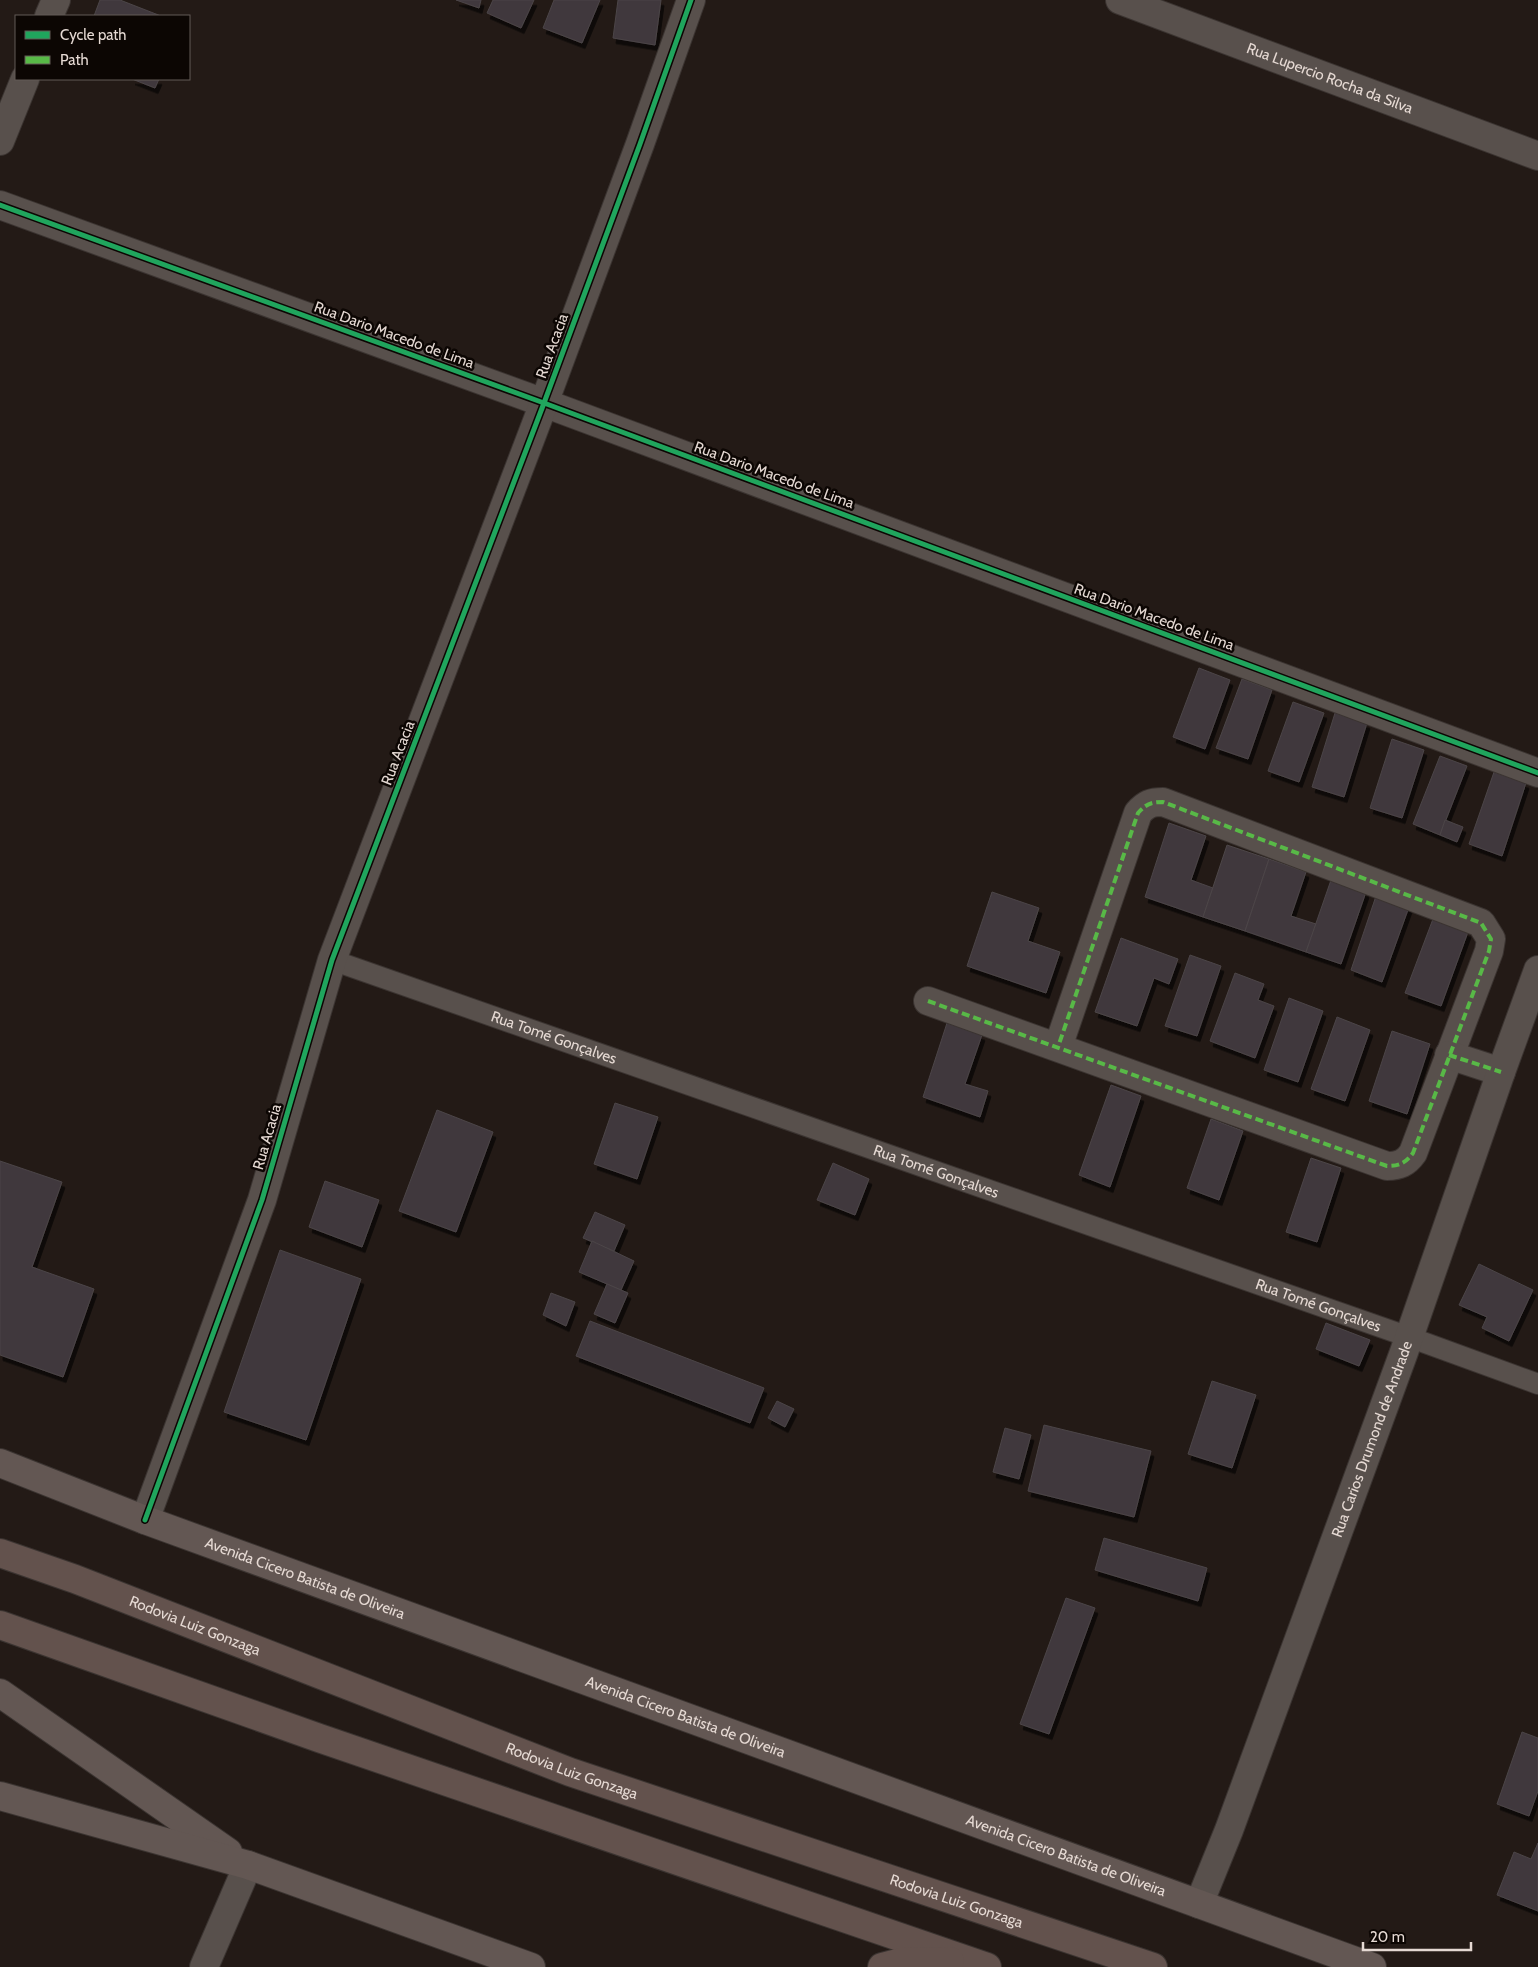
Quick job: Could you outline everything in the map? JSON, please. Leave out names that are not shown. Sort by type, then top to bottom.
[{"type":"highway","name":"Rodovia Luiz Gonzaga","points":[[0,1553],[84,1583],[570,1772],[1153,1967]]},
{"type":"highway","points":[[0,1625],[329,1742],[978,1964]]},
{"type":"highway","points":[[882,1967],[901,1962],[978,1964]]},
{"type":"main road","name":"Avenida Cicero Batista de Oliveira","points":[[0,1463],[145,1520],[1372,1967]]},
{"type":"main road","points":[[0,1693],[248,1865]]},
{"type":"main road","points":[[0,1796],[248,1865],[531,1967]]},
{"type":"street","points":[[49,15],[56,0]]},
{"type":"street","name":"Rua Acacia","points":[[145,1520],[262,1200],[332,960],[544,403],[691,0]]},
{"type":"street","name":"Rua Lupercio Rocha da Silva","points":[[1120,0],[1538,156]]},
{"type":"street","points":[[0,142],[25,80]]},
{"type":"street","name":"Rua Dario Macedo de Lima","points":[[0,205],[544,403],[1538,773]]},
{"type":"street","points":[[928,1001],[1058,1048],[1387,1166],[1396,1166],[1407,1161],[1414,1154],[1490,951],[1491,939],[1480,923],[1163,802],[1146,804],[1138,813],[1058,1048]]},
{"type":"street","name":"Rua Carios Drumond de Andrade","points":[[1198,1904],[1233,1821],[1409,1337],[1538,970]]},
{"type":"street","points":[[1450,1056],[1501,1072]]},
{"type":"street","points":[[204,1967],[248,1865]]},
{"type":"lane","name":"Rua Tomé Gonçalves","points":[[332,960],[1409,1337],[1538,1384]]},
{"type":"building","points":[[100,0],[120,0],[158,15],[94,15]]},
{"type":"building","points":[[456,0],[481,0],[479,8]]},
{"type":"building","points":[[493,0],[534,0],[521,28],[487,13]]},
{"type":"building","points":[[554,0],[600,0],[582,43],[543,28]]},
{"type":"building","points":[[618,0],[661,0],[655,45],[613,38]]},
{"type":"building","points":[[135,80],[159,80],[155,88]]},
{"type":"building","points":[[1199,668],[1230,680],[1205,749],[1173,737]]},
{"type":"building","points":[[1242,679],[1272,690],[1248,759],[1216,748]]},
{"type":"building","points":[[1293,702],[1324,713],[1299,782],[1268,771]]},
{"type":"building","points":[[1335,713],[1367,723],[1344,797],[1312,787]]},
{"type":"building","points":[[1392,739],[1424,750],[1402,818],[1370,808]]},
{"type":"building","points":[[1440,756],[1467,766],[1440,835],[1413,824]]},
{"type":"building","points":[[1494,772],[1526,783],[1502,856],[1469,844]]},
{"type":"building","points":[[1445,820],[1463,827],[1457,842],[1440,835]]},
{"type":"building","points":[[1169,823],[1206,836],[1191,880],[1213,888],[1203,917],[1145,897]]},
{"type":"building","points":[[1227,845],[1269,859],[1245,931],[1203,917]]},
{"type":"building","points":[[1269,859],[1306,872],[1291,916],[1316,924],[1306,952],[1245,931]]},
{"type":"building","points":[[1331,880],[1366,892],[1341,964],[1306,952]]},
{"type":"building","points":[[992,892],[1039,908],[1028,941],[1060,952],[1046,993],[967,966]]},
{"type":"building","points":[[1376,896],[1409,907],[1382,982],[1351,970]]},
{"type":"building","points":[[1433,919],[1468,932],[1441,1006],[1405,993]]},
{"type":"building","points":[[1121,938],[1178,959],[1169,984],[1154,978],[1137,1026],[1095,1012]]},
{"type":"building","points":[[1190,955],[1221,966],[1197,1036],[1165,1026]]},
{"type":"building","points":[[1235,973],[1264,984],[1258,1000],[1274,1006],[1255,1058],[1210,1041]]},
{"type":"building","points":[[1289,998],[1323,1011],[1298,1082],[1264,1070]]},
{"type":"building","points":[[1337,1017],[1370,1030],[1345,1101],[1311,1089]]},
{"type":"building","points":[[947,1023],[982,1035],[965,1084],[988,1091],[980,1117],[923,1097]]},
{"type":"building","points":[[1392,1031],[1430,1044],[1407,1114],[1369,1101]]},
{"type":"building","points":[[1111,1085],[1141,1096],[1110,1187],[1079,1175]]},
{"type":"building","points":[[615,1103],[658,1117],[637,1179],[594,1164]]},
{"type":"building","points":[[437,1110],[493,1132],[456,1232],[399,1211]]},
{"type":"building","points":[[1211,1119],[1243,1131],[1219,1200],[1187,1188]]},
{"type":"building","points":[[1311,1158],[1341,1168],[1317,1242],[1286,1232]]},
{"type":"building","points":[[0,1161],[62,1182],[32,1267],[94,1289],[63,1377],[0,1355]]},
{"type":"building","points":[[833,1163],[869,1179],[855,1215],[817,1200]]},
{"type":"building","points":[[325,1181],[379,1200],[362,1247],[309,1227]]},
{"type":"building","points":[[595,1212],[625,1225],[614,1251],[583,1238]]},
{"type":"building","points":[[592,1241],[634,1261],[621,1290],[579,1272]]},
{"type":"building","points":[[280,1250],[361,1279],[306,1440],[224,1412]]},
{"type":"building","points":[[1479,1264],[1533,1290],[1509,1341],[1482,1328],[1487,1317],[1459,1305]]},
{"type":"building","points":[[607,1284],[628,1293],[615,1323],[594,1314]]},
{"type":"building","points":[[551,1293],[575,1302],[566,1326],[543,1315]]},
{"type":"building","points":[[590,1321],[764,1388],[750,1423],[576,1356]]},
{"type":"building","points":[[1326,1323],[1370,1340],[1359,1366],[1316,1349]]},
{"type":"building","points":[[1212,1381],[1256,1395],[1232,1468],[1188,1454]]},
{"type":"building","points":[[777,1401],[794,1409],[785,1427],[768,1418]]},
{"type":"building","points":[[1044,1425],[1151,1451],[1134,1517],[1028,1491]]},
{"type":"building","points":[[1005,1428],[1031,1435],[1019,1479],[993,1472]]},
{"type":"building","points":[[1104,1538],[1207,1568],[1198,1601],[1095,1570]]},
{"type":"building","points":[[1066,1598],[1095,1608],[1049,1734],[1020,1724]]},
{"type":"building","points":[[1522,1732],[1538,1738],[1538,1791],[1529,1816],[1497,1804]]},
{"type":"building","points":[[1538,1843],[1538,1911],[1497,1895],[1514,1852],[1531,1859]]},
{"type":"marked path","points":[[928,1001],[1391,1166],[1405,1162],[1413,1153],[1489,951],[1491,939],[1481,923],[1163,802],[1152,803],[1138,813],[1058,1047]]},
{"type":"marked path","points":[[1449,1055],[1501,1072]]},
{"type":"cycle path","points":[[145,1520],[262,1200],[332,960],[544,403],[691,0]]},
{"type":"cycle path","points":[[0,205],[544,403],[1538,773]]}]
